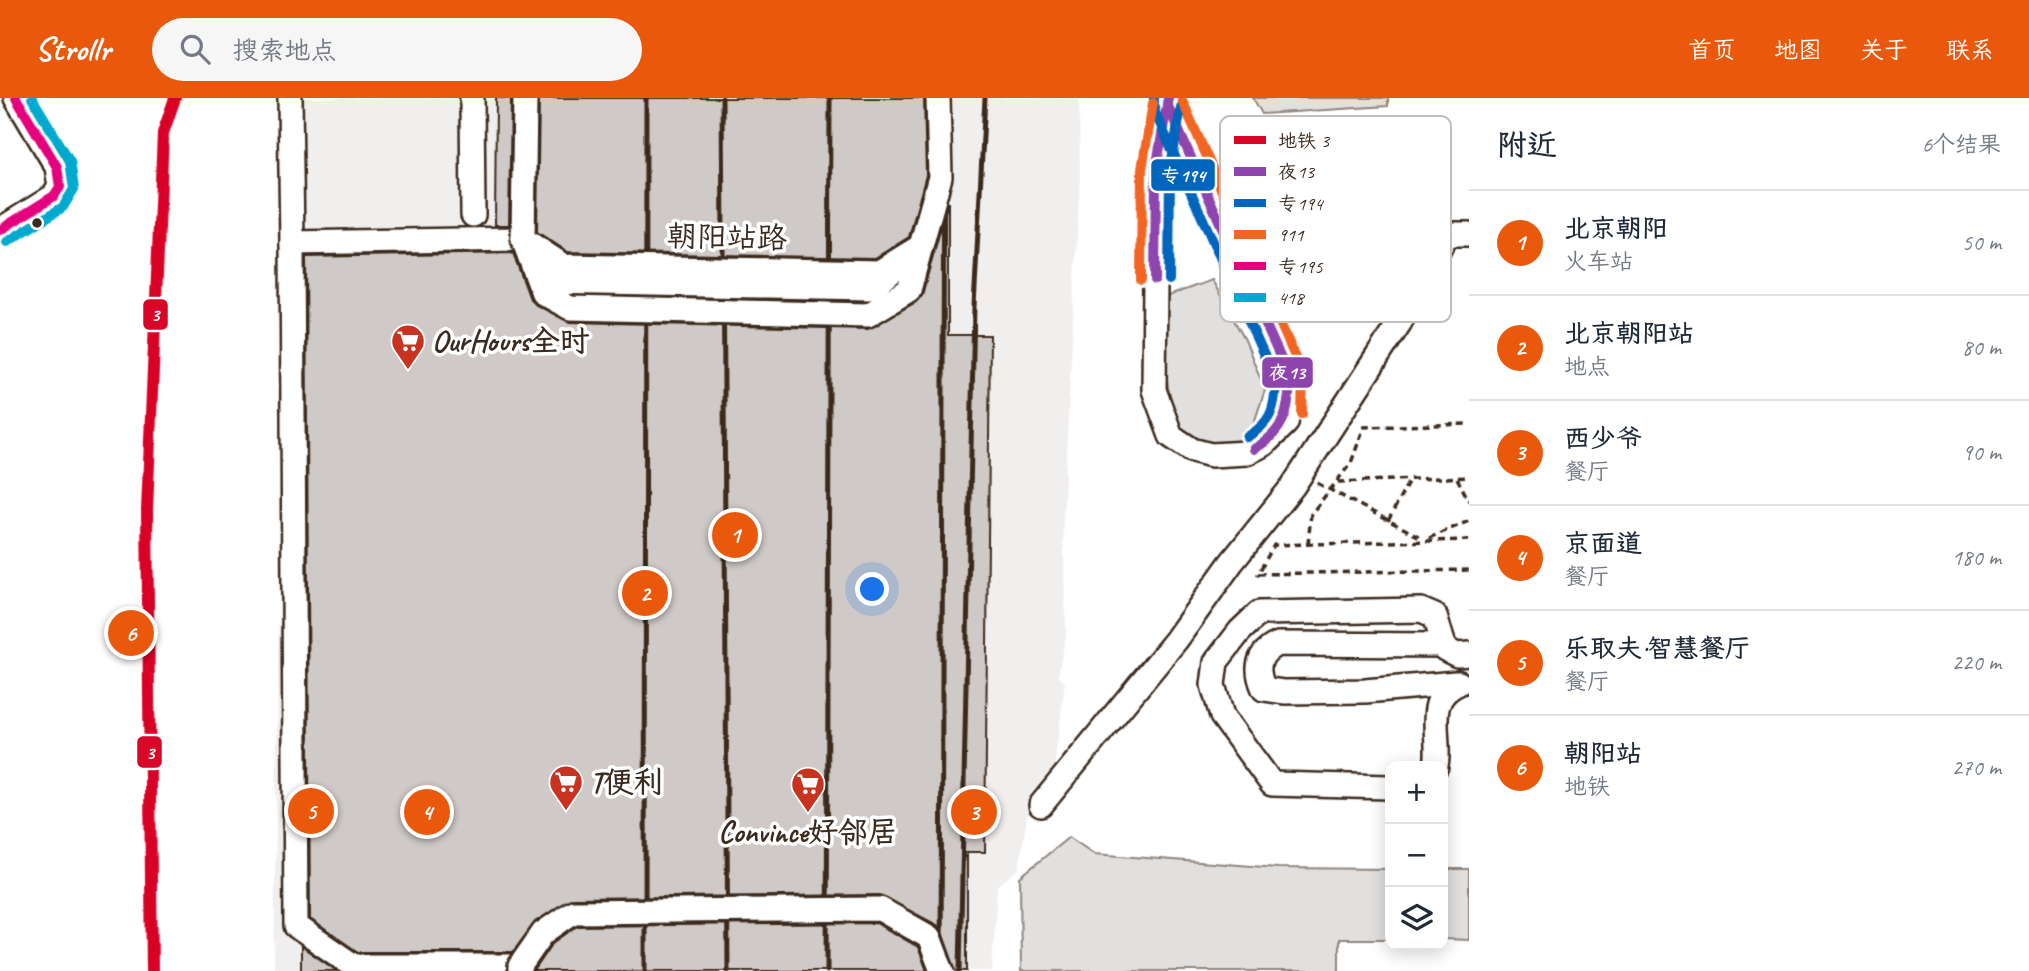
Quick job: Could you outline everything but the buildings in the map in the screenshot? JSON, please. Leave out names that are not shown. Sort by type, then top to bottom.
[{"type":"lane","points":[[0,230],[54,196],[60,187],[57,167],[16,98]]},
{"type":"lane","points":[[290,98],[296,926],[354,966],[520,969],[543,933],[573,912],[880,909],[929,937],[942,971]]},
{"type":"lane","points":[[472,98],[473,215]]},
{"type":"lane","points":[[524,98],[523,239],[543,293],[570,308],[854,314],[868,314],[909,290],[940,177],[938,98]]},
{"type":"lane","points":[[1168,101],[1156,170],[1154,390],[1171,436],[1192,450],[1211,455],[1247,453],[1264,444],[1286,423],[1290,407],[1290,379],[1265,322]]},
{"type":"lane","points":[[1168,101],[1220,219]]},
{"type":"lane","points":[[1451,234],[1469,234]]},
{"type":"lane","points":[[292,243],[523,239]]},
{"type":"lane","name":"朝阳站路","points":[[523,239],[564,266],[577,267],[879,272],[921,246]]},
{"type":"lane","points":[[1041,805],[1176,640],[1300,475],[1400,322]]},
{"type":"lane","points":[[1385,787],[1272,784],[1222,716],[1213,685],[1216,662],[1250,620],[1259,614],[1286,611],[1421,610],[1436,616],[1445,649],[1457,655],[1469,654]]},
{"type":"lane","points":[[1444,645],[1278,644],[1265,650],[1259,661],[1259,676],[1264,689],[1284,692],[1365,691],[1463,682]]},
{"type":"lane","points":[[1437,761],[1436,706],[1443,692],[1463,682]]},
{"type":"path","points":[[1308,544],[1311,514],[1351,463],[1364,427],[1469,424]]},
{"type":"path","points":[[1300,475],[1425,540]]},
{"type":"path","points":[[1338,482],[1469,477]]},
{"type":"path","points":[[1457,478],[1469,501]]},
{"type":"path","points":[[1388,521],[1409,480]]},
{"type":"path","points":[[1425,540],[1469,521]]},
{"type":"path","points":[[1469,540],[1275,545],[1258,574],[1469,570]]},
{"type":"shaded area","points":[[285,98],[1079,98],[1080,178],[1063,520],[1066,635],[1058,675],[1065,683],[1053,778],[1027,816],[1019,869],[997,886],[992,971],[274,971]]},
{"type":"shaded area","points":[[1253,98],[1388,98],[1388,106],[1262,114]]},
{"type":"shaded area","points":[[1212,280],[1220,295],[1220,322],[1235,322],[1265,390],[1248,441],[1212,446],[1183,434],[1167,384],[1165,297]]},
{"type":"shaded area","points":[[1069,837],[1094,854],[1278,868],[1385,869],[1385,939],[1339,939],[1339,971],[1021,971],[1020,877]]},
{"type":"shaded area","points":[[1448,869],[1469,869],[1469,940],[1448,939]]},
{"type":"railway","points":[[645,971],[646,98]]},
{"type":"railway","points":[[722,98],[728,971]]},
{"type":"railway","points":[[827,971],[830,98]]},
{"type":"railway","points":[[941,971],[944,98]]},
{"type":"railway","points":[[960,971],[974,307],[985,98]]},
{"type":"metro line","name":"3","points":[[152,971],[147,510],[163,133],[175,98]]},
{"type":"transit line","name":"专195","points":[[0,230],[54,196],[60,187],[57,167],[16,98]]},
{"type":"transit line","name":"418","points":[[7,242],[63,207],[74,189],[70,161],[32,98]]},
{"type":"transit line","name":"专194","points":[[1154,98],[1154,110],[1220,257]]},
{"type":"transit line","name":"夜13","points":[[1168,98],[1167,104],[1220,222]]},
{"type":"transit line","name":"911","points":[[1182,100],[1220,186]]},
{"type":"transit line","name":"911","points":[[1141,280],[1142,169],[1153,103]]},
{"type":"transit line","name":"夜13","points":[[1155,280],[1156,170],[1167,105]]},
{"type":"transit line","name":"专194","points":[[1169,280],[1170,171],[1181,107]]},
{"type":"transit line","name":"专194","points":[[1247,437],[1262,426],[1270,414],[1276,382],[1249,322]]},
{"type":"transit line","name":"夜13","points":[[1254,449],[1272,436],[1283,420],[1290,379],[1265,322]]},
{"type":"transit line","name":"911","points":[[1280,322],[1303,375],[1302,414]]},
{"type":"place","name":"OurHours全时","points":[[408,371]]},
{"type":"place","name":"北京朝阳","points":[[735,535]]},
{"type":"place","name":"北京朝阳站","points":[[645,593]]},
{"type":"place","name":"朝阳站","points":[[131,633]]},
{"type":"place","name":"乐取夫·智慧餐厅","points":[[311,811]]},
{"type":"place","name":"京面道","points":[[427,812]]},
{"type":"place","name":"T便利","points":[[566,812]]},
{"type":"place","name":"西少爷","points":[[974,812]]},
{"type":"place","name":"Convince好邻居","points":[[808,814]]}]
